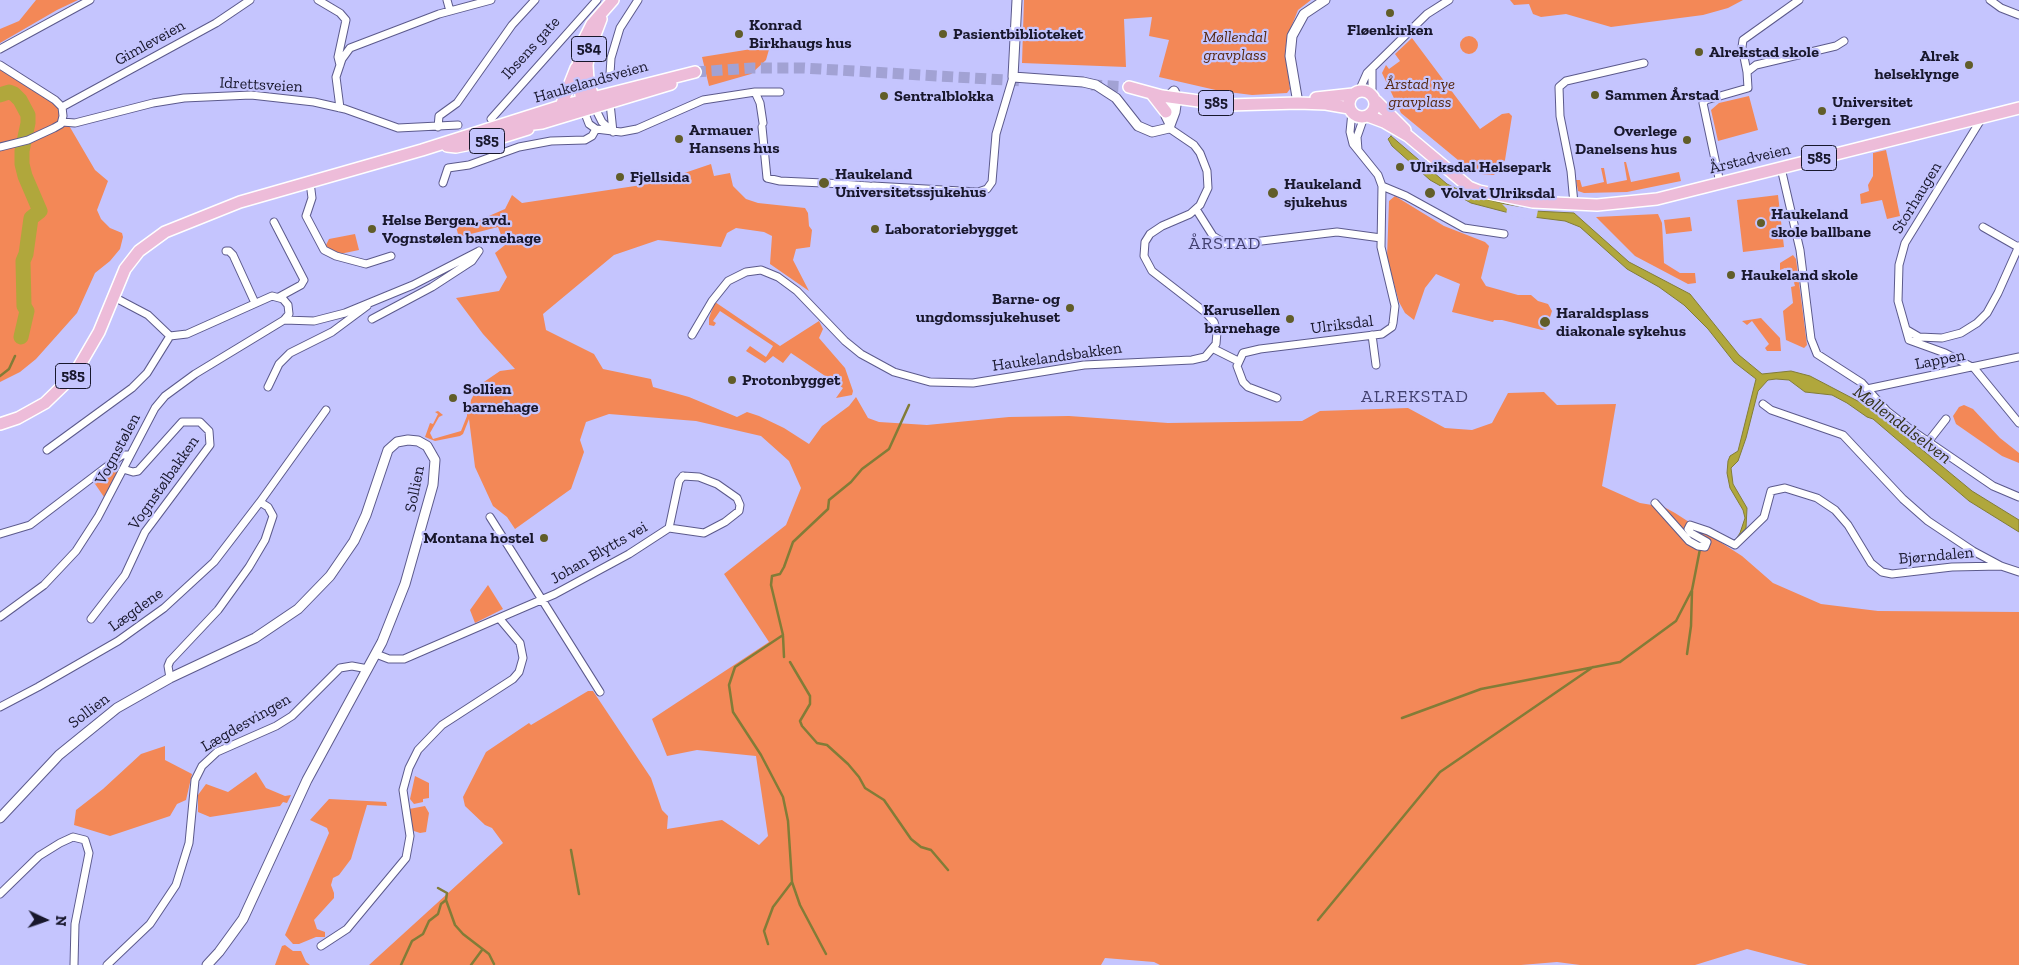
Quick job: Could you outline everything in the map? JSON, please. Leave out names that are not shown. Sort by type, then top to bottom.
[{"type":"main road","name":"Ibsens gate","points":[[589,104],[577,65],[583,38],[592,24],[614,0]]},
{"type":"main road","name":"Ibsens gate","points":[[589,104],[587,60],[603,13]]},
{"type":"main road","name":"584","points":[[561,106],[577,65]]},
{"type":"main road","name":"Haukelandsveien","points":[[112,296],[125,268],[148,243],[173,228],[209,213],[438,146],[492,126],[561,106],[589,104],[610,103],[695,74],[589,104],[534,126],[525,132],[496,140],[456,147],[438,146]]},
{"type":"main road","name":"585","points":[[1173,95],[1145,86],[1129,87],[1152,94],[1173,95],[1240,106],[1254,104],[1326,104],[1351,110],[1384,122],[1408,136]]},
{"type":"main road","name":"585","points":[[1298,103],[1309,99],[1366,91],[1403,128],[1408,136]]},
{"type":"main road","points":[[1351,110],[1349,100],[1356,92]]},
{"type":"main road","points":[[1152,94],[1168,121]]},
{"type":"main road","points":[[1366,117],[1374,110],[1374,98]]},
{"type":"main road","name":"Årstadveien","points":[[1408,136],[1440,164],[1474,189],[1533,202],[1574,204],[1642,201],[2019,108]]},
{"type":"main road","name":"Haukelandsveien","points":[[492,126],[534,126]]},
{"type":"main road","name":"585","points":[[0,424],[18,418],[44,403],[74,375],[85,360],[99,332],[112,296]]},
{"type":"street","points":[[0,50],[90,0]]},
{"type":"street","name":"Gimleveien","points":[[62,108],[216,23],[249,0]]},
{"type":"street","points":[[318,0],[340,13],[346,20],[338,57],[340,65]]},
{"type":"street","points":[[446,0],[450,11]]},
{"type":"street","points":[[340,108],[336,77],[340,65],[350,48],[450,11],[491,0]]},
{"type":"street","points":[[438,127],[439,116],[464,96],[501,40],[535,0]]},
{"type":"street","name":"Ibsens gate","points":[[492,126],[597,0]]},
{"type":"street","points":[[610,74],[614,44],[620,28],[638,0]]},
{"type":"street","points":[[755,92],[760,103],[767,178],[780,181],[978,192],[990,187],[992,182],[999,119],[1013,77],[1017,0]]},
{"type":"street","points":[[1298,103],[1290,56],[1292,36],[1304,14],[1325,0]]},
{"type":"street","points":[[1356,92],[1365,76],[1427,14],[1449,0]]},
{"type":"street","points":[[1720,183],[1703,103],[1706,100],[1748,88],[1742,47],[1743,40],[1799,0]]},
{"type":"street","points":[[1990,0],[2001,8],[2019,15]]},
{"type":"street","points":[[1747,72],[1756,64],[1836,46],[1844,41]]},
{"type":"street","points":[[1574,204],[1572,178],[1560,116],[1559,87],[1566,80],[1644,63]]},
{"type":"street","points":[[0,65],[45,92],[62,108],[61,124],[28,140],[0,147]]},
{"type":"street","points":[[1372,69],[1374,98]]},
{"type":"street","points":[[1013,77],[1083,82],[1096,85],[1116,98],[1142,129],[1152,132],[1168,121],[1173,95]]},
{"type":"street","points":[[443,183],[448,168],[469,166],[519,147],[558,140],[586,140],[592,136],[596,129],[613,132],[637,129],[703,100],[755,92],[780,92]]},
{"type":"street","name":"Idrettsveien","points":[[61,124],[75,123],[153,103],[207,96],[282,97],[340,108],[398,128],[458,125]]},
{"type":"street","name":"Haukelandsveien","points":[[610,103],[613,132]]},
{"type":"street","name":"Haukelandsveien","points":[[589,104],[590,124],[596,129]]},
{"type":"street","name":"Haukelandsveien","points":[[589,104],[603,124],[613,132]]},
{"type":"street","points":[[1351,110],[1350,138],[1378,175],[1382,186],[1406,196],[1464,228],[1504,234]]},
{"type":"street","points":[[1358,150],[1357,137],[1366,117]]},
{"type":"street","name":"Storhaugen","points":[[1974,368],[1945,353],[1911,342],[1898,301],[1898,284],[1902,252],[1909,233],[1982,117]]},
{"type":"street","points":[[1168,121],[1194,145],[1206,164],[1208,188],[1196,209],[1150,234],[1144,247],[1144,256],[1152,271],[1210,316],[1217,332],[1214,349],[1238,361],[1238,374],[1242,382],[1248,387],[1277,398]]},
{"type":"street","points":[[1780,168],[1800,250],[1813,345],[1817,354],[1850,374],[1887,410],[1928,442],[1993,486],[2019,497]]},
{"type":"street","points":[[310,182],[312,198],[306,216],[324,250],[336,256],[366,264],[391,256]]},
{"type":"street","name":"Ulriksdal","points":[[1238,361],[1244,353],[1260,349],[1372,335],[1392,327],[1395,316],[1381,238],[1382,186]]},
{"type":"street","points":[[1196,209],[1213,236],[1228,245],[1337,232],[1381,238]]},
{"type":"street","points":[[274,222],[304,280],[301,285],[279,297]]},
{"type":"street","points":[[1906,329],[1919,337],[1942,338],[1961,333],[1976,323],[1986,313],[1998,293],[2019,246],[1983,227]]},
{"type":"street","points":[[226,251],[234,255],[255,303]]},
{"type":"street","points":[[170,336],[188,334],[272,296],[285,300],[289,310],[284,320],[304,322],[325,319],[413,284],[479,251],[472,261],[432,287],[372,319]]},
{"type":"street","name":"Haukelandsbakken","points":[[692,335],[712,301],[728,281],[746,272],[761,270],[778,277],[797,291],[840,336],[862,354],[894,372],[930,382],[973,383],[1084,365],[1192,360],[1205,357],[1214,349]]},
{"type":"street","points":[[112,296],[148,315],[170,336]]},
{"type":"street","points":[[268,388],[279,364],[290,353],[332,332],[362,311],[368,303]]},
{"type":"street","points":[[133,317],[135,308]]},
{"type":"street","name":"Vognstølen","points":[[0,617],[38,590],[68,560],[91,529],[155,408],[169,392],[284,320]]},
{"type":"street","points":[[1372,335],[1376,365]]},
{"type":"street","points":[[47,450],[132,388],[147,373],[170,336]]},
{"type":"street","name":"Lappen","points":[[1867,389],[2019,357]]},
{"type":"street","points":[[1974,368],[2019,423]]},
{"type":"street","name":"Bjørndalen","points":[[1763,404],[1771,410],[1842,435],[1928,521],[1963,546],[2001,566],[2019,572]]},
{"type":"street","name":"Lægdene","points":[[0,707],[118,641],[164,608],[214,562],[326,410]]},
{"type":"street","points":[[1928,442],[1946,419]]},
{"type":"street","name":"Vognstølbakken","points":[[91,619],[125,575],[145,532],[210,445],[210,431],[204,424],[196,420],[182,422],[140,469],[133,472],[123,470]]},
{"type":"street","name":"Sollien","points":[[0,818],[37,776],[79,737],[117,708],[170,678],[266,632],[310,599],[337,568],[354,541],[366,515],[388,450],[396,442],[414,440],[428,446],[433,454],[435,466],[432,485],[405,584],[376,654],[307,780],[243,918],[219,952],[207,965]]},
{"type":"street","points":[[0,534],[30,525],[122,455],[130,455]]},
{"type":"street","name":"Johan Blytts vei","points":[[500,618],[542,600],[628,554],[669,528],[701,533],[710,531],[737,513],[740,508],[740,502],[735,496],[717,484],[699,477],[683,476],[679,481],[669,528]]},
{"type":"street","name":"Bjørndalen","points":[[1656,503],[1689,541],[1698,546],[1705,547],[1707,542],[1691,533],[1688,529],[1690,525],[1708,531],[1735,545],[1764,517],[1771,492],[1785,488],[1817,498],[1835,510],[1848,525],[1871,563],[1882,572],[1892,574],[1952,567],[2001,566]]},
{"type":"street","points":[[170,678],[168,666],[170,661],[218,610],[249,568],[265,540],[273,516],[268,507],[260,502]]},
{"type":"street","name":"Johan Blytts vei","points":[[490,517],[600,692]]},
{"type":"street","points":[[321,946],[347,929],[406,858],[410,836],[403,790],[408,768],[418,750],[442,725],[505,685],[519,672],[523,651],[515,636],[500,618],[404,659],[389,659],[376,654]]},
{"type":"street","name":"Lægdesvingen","points":[[107,965],[150,924],[176,885],[189,843],[195,780],[206,761],[223,749],[276,726],[292,716],[340,668],[352,666],[368,669]]},
{"type":"street","points":[[0,894],[46,852],[70,838],[85,840],[90,853],[75,924],[74,965]]},
{"type":"green space","points":[[36,0],[78,0],[0,43],[0,29],[19,21]]},
{"type":"green space","name":"Møllendal gravplass","points":[[1024,0],[1311,0],[1298,10],[1288,35],[1285,51],[1290,89],[1287,93],[1252,95],[1220,91],[1159,77],[1169,40],[1149,36],[1152,17],[1124,19],[1126,67],[1022,63]]},
{"type":"green space","points":[[1510,0],[1743,0],[1728,8],[1703,15],[1611,27],[1566,14],[1541,17],[1533,14],[1529,4],[1514,5]]},
{"type":"green space","points":[[1465,36],[1473,36],[1478,41],[1476,52],[1465,54],[1460,49],[1460,41]]},
{"type":"green space","name":"Årstad nye gravplass","points":[[1412,38],[1480,129],[1502,114],[1509,113],[1512,116],[1505,160],[1494,175],[1481,174],[1458,160],[1401,113],[1382,73],[1386,65],[1389,69],[1400,61],[1395,54]]},
{"type":"green space","points":[[770,46],[766,60],[751,74],[709,86],[702,57]]},
{"type":"green space","points":[[0,69],[57,105],[95,170],[108,181],[97,210],[101,219],[110,228],[122,233],[123,237],[120,249],[110,261],[95,273],[77,313],[36,359],[20,372],[0,382]]},
{"type":"green space","points":[[1749,96],[1758,130],[1718,141],[1711,110],[1719,103]]},
{"type":"green space","points":[[1886,150],[1900,216],[1887,219],[1882,200],[1861,204],[1860,194],[1869,191],[1868,185],[1873,176],[1873,153]]},
{"type":"green space","points":[[1624,162],[1626,162],[1631,182],[1679,172],[1681,181],[1627,192],[1584,193],[1578,191],[1576,180],[1580,180],[1582,187],[1604,182],[1601,168],[1604,168],[1607,184],[1627,180]]},
{"type":"green space","points":[[711,164],[714,176],[730,173],[733,186],[746,199],[758,203],[805,208],[808,213],[809,226],[812,230],[810,247],[796,249],[793,260],[809,291],[770,264],[772,236],[764,232],[736,228],[727,233],[721,247],[658,240],[614,255],[543,314],[546,330],[594,354],[603,369],[651,379],[653,387],[689,397],[737,417],[747,412],[759,416],[784,428],[809,444],[822,426],[849,406],[856,397],[868,418],[879,422],[927,425],[1009,417],[1069,416],[1168,423],[1302,421],[1320,411],[1408,408],[1445,428],[1472,430],[1492,423],[1508,393],[1544,392],[1557,405],[1616,404],[1602,486],[1640,503],[1664,507],[1675,513],[1742,556],[1773,583],[1821,604],[1878,611],[2019,612],[2019,965],[1808,965],[1747,949],[1695,965],[1580,965],[1557,962],[1521,965],[1160,965],[1154,962],[1105,958],[1101,965],[369,965],[503,843],[492,828],[485,825],[465,806],[463,797],[486,752],[529,723],[531,725],[588,691],[593,691],[651,778],[662,810],[668,816],[667,829],[722,820],[759,845],[768,836],[756,756],[697,750],[667,756],[652,719],[769,642],[724,574],[786,525],[801,488],[789,461],[761,436],[696,421],[609,414],[586,422],[580,440],[584,452],[571,489],[515,529],[507,517],[493,506],[475,467],[469,419],[463,434],[460,436],[435,441],[425,437],[430,423],[433,424],[438,414],[435,412],[438,411],[443,415],[439,417],[430,433],[433,439],[461,431],[467,416],[467,407],[463,405],[470,405],[469,417],[471,400],[478,386],[500,371],[515,369],[483,334],[456,298],[499,291],[507,277],[495,253],[505,245],[498,227],[463,236],[458,234],[455,223],[475,222],[505,209],[512,195],[522,203],[655,183]]},
{"type":"green space","name":"Haukeland skole ballbane","points":[[1778,195],[1784,247],[1743,252],[1737,200]]},
{"type":"green space","points":[[1395,196],[1444,226],[1485,242],[1489,246],[1481,278],[1486,286],[1518,295],[1531,295],[1538,301],[1548,304],[1552,311],[1546,329],[1542,330],[1502,320],[1494,320],[1493,322],[1452,312],[1460,284],[1436,274],[1425,288],[1414,320],[1405,313],[1399,302],[1387,258],[1389,201]]},
{"type":"green space","points":[[1658,214],[1662,223],[1664,263],[1680,273],[1695,273],[1696,283],[1688,284],[1635,256],[1596,217]]},
{"type":"green space","points":[[1690,217],[1692,231],[1666,234],[1664,220]]},
{"type":"green space","points":[[355,234],[359,250],[340,254],[325,247],[329,239]]},
{"type":"green space","points":[[1793,255],[1796,259],[1807,345],[1804,348],[1786,340],[1783,311],[1793,303],[1791,287],[1795,286],[1791,272],[1785,268],[1780,270],[1780,263]]},
{"type":"green space","points":[[715,302],[780,346],[819,321],[823,329],[819,338],[845,368],[853,391],[852,395],[836,398],[843,388],[791,353],[783,363],[773,356],[765,363],[746,351],[750,346],[766,357],[773,346],[720,311],[713,321],[716,323],[714,326],[709,325],[709,318]]},
{"type":"green space","points":[[1761,318],[1780,338],[1781,351],[1767,351],[1765,348],[1769,344],[1752,321],[1747,325],[1742,321]]},
{"type":"green space","points":[[1964,405],[1973,409],[2000,438],[2019,453],[2019,463],[2002,456],[1956,424],[1953,416],[1959,407]]},
{"type":"green space","points":[[112,465],[118,471],[104,497],[93,481]]},
{"type":"green space","points":[[488,585],[503,609],[475,623],[470,610]]},
{"type":"green space","points":[[165,746],[165,760],[192,774],[186,800],[177,804],[170,816],[110,836],[74,825],[76,810],[103,789],[141,754]]},
{"type":"green space","points":[[256,772],[266,788],[285,796],[291,795],[287,803],[283,802],[280,806],[210,817],[198,812],[198,795],[206,784],[228,792]]},
{"type":"green space","points":[[415,776],[429,783],[429,798],[414,804],[410,799]]},
{"type":"green space","points":[[329,799],[386,802],[387,806],[367,805],[351,859],[339,875],[333,878],[331,885],[334,898],[314,920],[317,929],[325,932],[325,937],[316,937],[299,944],[293,944],[285,935],[329,833],[327,828],[310,820]]},
{"type":"green space","points":[[425,806],[429,813],[426,832],[420,833],[411,830],[409,809]]},
{"type":"green space","points":[[285,945],[293,951],[301,951],[306,962],[310,965],[275,965],[282,946]]},
{"type":"shaded area","name":"Møllendalselven","points":[[1391,136],[1447,184],[1469,195],[1534,211],[1574,213],[1629,262],[1690,294],[1739,355],[1762,374],[1791,371],[1810,376],[1873,409],[1972,491],[2019,520],[2019,532],[1969,501],[1873,419],[1832,395],[1805,392],[1789,380],[1776,379],[1768,380],[1758,391],[1738,461],[1731,468],[1733,484],[1747,508],[1746,528],[1734,542],[1740,533],[1745,518],[1743,510],[1730,488],[1727,473],[1728,461],[1730,456],[1738,451],[1756,379],[1734,362],[1708,329],[1684,305],[1659,287],[1627,269],[1580,227],[1565,221],[1517,215],[1471,203],[1430,180],[1392,146],[1388,139]]},
{"type":"pier","points":[[1502,204],[1538,210],[1536,220],[1506,215],[1507,209]]},
{"type":"waterway","points":[[0,95],[9,92],[14,94],[20,100],[28,115],[22,151],[22,164],[40,211],[31,218],[26,254],[23,261],[24,306],[27,311],[21,337]]},
{"type":"waterway","points":[[0,376],[9,369],[15,356]]},
{"type":"waterway","points":[[826,954],[800,905],[792,882],[788,821],[783,797],[761,755],[733,712],[729,685],[735,667],[783,635],[771,585],[772,576],[780,574],[784,567],[793,542],[828,509],[829,500],[851,482],[862,469],[889,449],[909,405]]},
{"type":"waterway","points":[[1402,718],[1481,689],[1620,662],[1676,621],[1692,590],[1700,549]]},
{"type":"waterway","points":[[1687,654],[1691,626],[1692,591]]},
{"type":"waterway","points":[[783,636],[784,657]]},
{"type":"waterway","points":[[790,662],[810,696],[810,704],[800,721],[802,726],[817,743],[827,745],[848,764],[865,788],[884,800],[911,839],[921,847],[931,850],[948,870]]},
{"type":"waterway","points":[[1318,920],[1440,772],[1593,667]]},
{"type":"waterway","points":[[571,850],[579,894]]},
{"type":"waterway","points":[[768,944],[764,931],[773,907],[792,882]]},
{"type":"waterway","points":[[401,965],[412,941],[423,934],[429,921],[438,914],[441,904],[446,900],[447,893],[438,888]]},
{"type":"waterway","points":[[446,900],[455,925],[463,934],[489,954],[494,964]]},
{"type":"waterway","points":[[471,965],[482,950]]},
{"type":"tunnel","points":[[695,72],[753,68],[803,68],[1023,81]]},
{"type":"tunnel","points":[[1091,85],[1129,87]]},
{"type":"place","name":"Fløenkirken","points":[[1390,13]]},
{"type":"place","name":"Konrad Birkhaugs hus","points":[[739,34]]},
{"type":"place","name":"Pasientbiblioteket","points":[[943,34]]},
{"type":"place","name":"Alrekstad skole","points":[[1699,52]]},
{"type":"place","name":"Alrek helseklynge","points":[[1969,65]]},
{"type":"place","name":"Sammen Årstad","points":[[1595,95]]},
{"type":"place","name":"Sentralblokka","points":[[884,96]]},
{"type":"place","name":"Universitet i Bergen","points":[[1822,111]]},
{"type":"place","name":"Armauer Hansens hus","points":[[679,139]]},
{"type":"place","name":"Overlege Danelsens hus","points":[[1687,140]]},
{"type":"place","name":"Ulriksdal Helsepark","points":[[1400,167]]},
{"type":"place","name":"Fjellsida","points":[[620,177]]},
{"type":"place","name":"Haukeland Universitetssjukehus","points":[[824,183]]},
{"type":"place","name":"Haukeland sjukehus","points":[[1273,193]]},
{"type":"place","name":"Volvat Ulriksdal","points":[[1430,193]]},
{"type":"place","name":"Haukeland skole ballbane","points":[[1761,223]]},
{"type":"place","name":"Helse Bergen, avd. Vognstølen barnehage","points":[[372,229]]},
{"type":"place","name":"Laboratoriebygget","points":[[875,229]]},
{"type":"place","name":"Haukeland skole","points":[[1731,275]]},
{"type":"place","name":"Barne- og ungdomssjukehuset","points":[[1070,308]]},
{"type":"place","name":"Karusellen barnehage","points":[[1290,319]]},
{"type":"place","name":"Haraldsplass diakonale sykehus","points":[[1545,322]]},
{"type":"place","name":"Protonbygget","points":[[732,380]]},
{"type":"place","name":"Sollien barnehage","points":[[453,398]]},
{"type":"place","name":"Montana hostel","points":[[544,538]]},
{"type":"district","name":"ÅRSTAD","points":[[1225,244]]},
{"type":"district","name":"ALREKSTAD","points":[[1415,397]]}]
